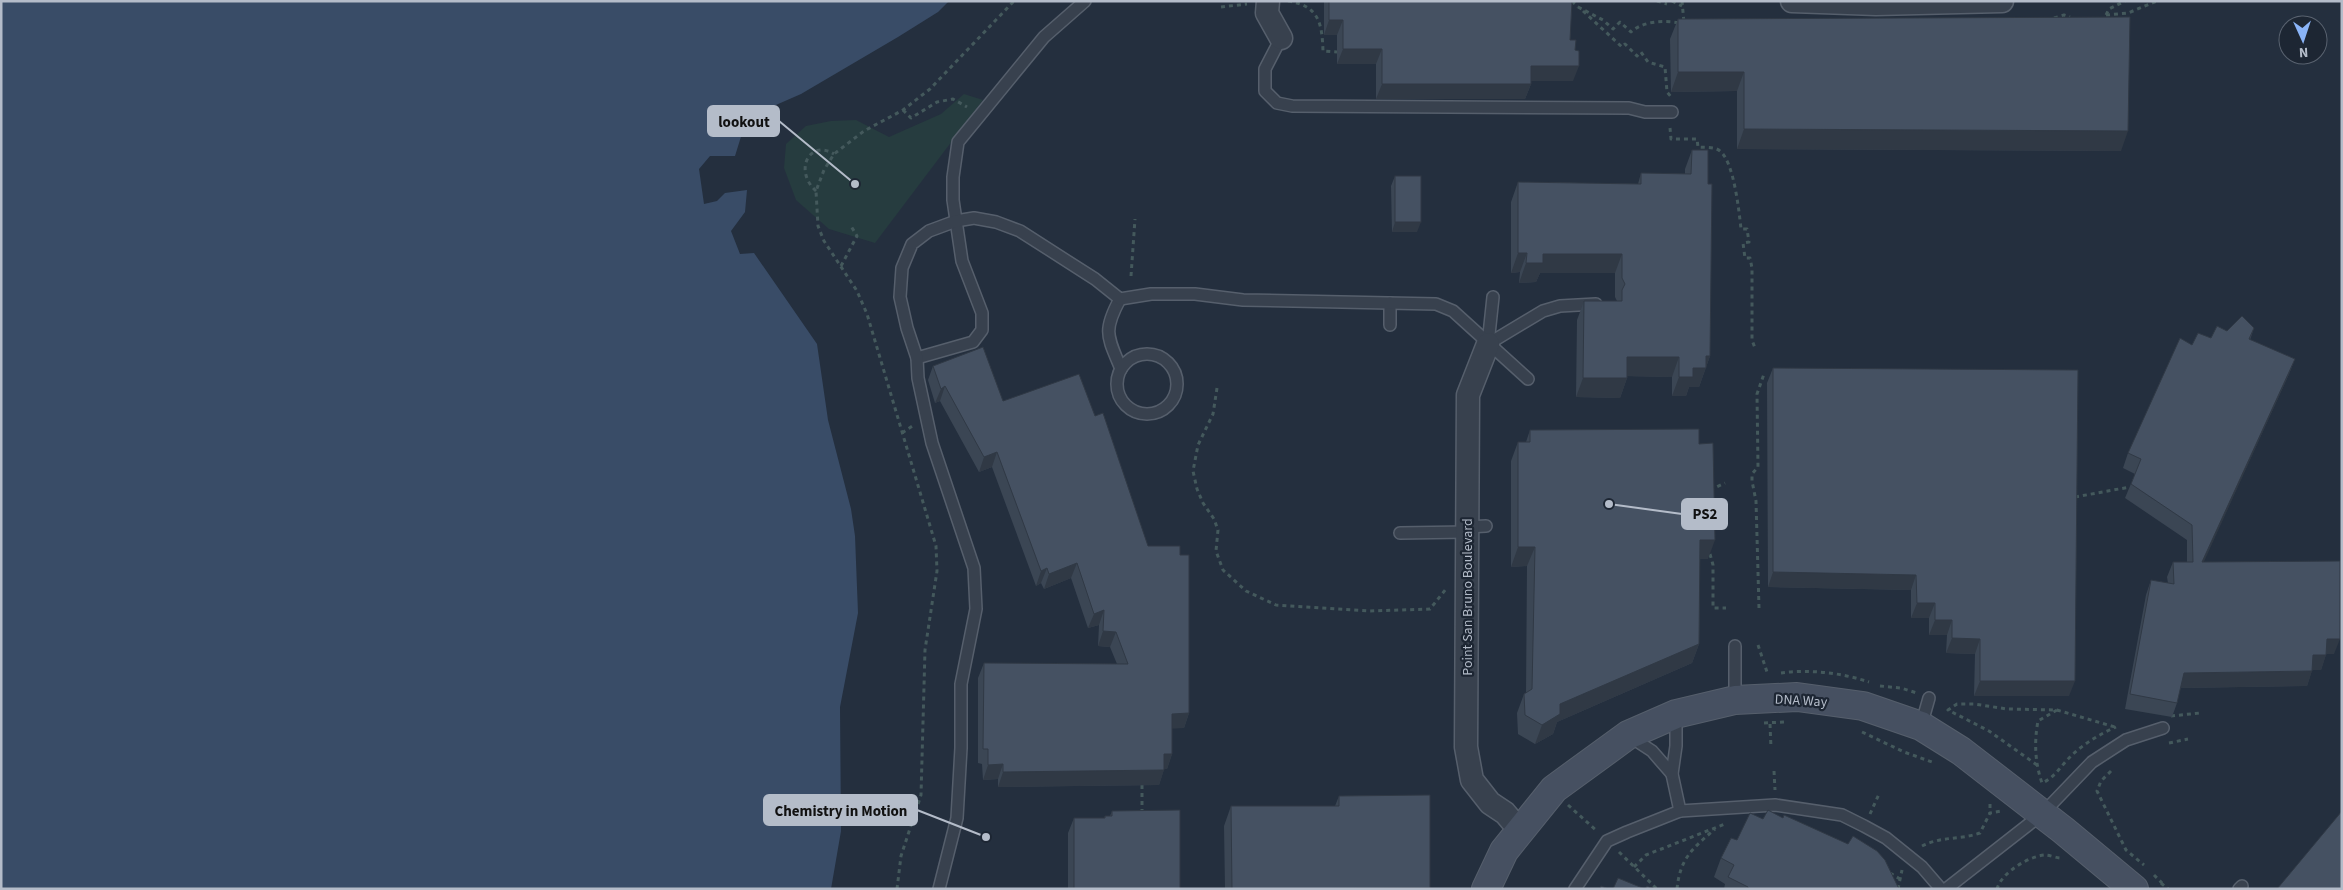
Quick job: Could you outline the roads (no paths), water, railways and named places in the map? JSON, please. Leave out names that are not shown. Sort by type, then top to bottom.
[{"type":"main road","name":"DNA Way","points":[[1486,889],[1504,851],[1554,789],[1628,735],[1676,714],[1735,700],[1797,697],[1862,706],[1922,726],[1960,751],[2042,814],[2144,876]]},
{"type":"street","points":[[1268,1],[1267,13],[1281,38]]},
{"type":"street","points":[[1792,1],[1919,3],[2002,1]]},
{"type":"street","name":"Point San Bruno Boulevard","points":[[1488,344],[1468,396],[1473,528],[1467,590],[1466,747],[1472,780],[1490,803],[1505,813],[1521,832]]},
{"type":"lane","points":[[917,358],[973,342],[982,330],[982,313],[962,260],[956,221],[953,177],[958,142],[1044,37],[1085,1]]},
{"type":"lane","points":[[1281,38],[1265,69],[1265,91],[1277,103],[1292,106],[1629,108],[1645,112],[1672,112]]},
{"type":"lane","points":[[939,889],[957,818],[961,748],[961,684],[976,609],[974,568],[932,442],[918,378],[917,358],[907,328],[900,297],[902,268],[912,244],[929,231],[956,221],[974,218],[996,222],[1020,231],[1095,279],[1120,299],[1151,294],[1195,294],[1243,300],[1436,304],[1453,311],[1528,379]]},
{"type":"lane","points":[[1488,344],[1493,297]]},
{"type":"lane","points":[[1120,299],[1112,314],[1108,336],[1121,369],[1118,387],[1120,396],[1132,410],[1150,414],[1159,412],[1173,400],[1176,392],[1176,375],[1166,361],[1151,354],[1142,355],[1134,358],[1121,369]]},
{"type":"lane","points":[[1390,303],[1390,325]]},
{"type":"lane","points":[[1488,344],[1543,311],[1560,306],[1611,303]]},
{"type":"lane","points":[[1400,533],[1473,528]]},
{"type":"lane","points":[[1735,646],[1735,700]]},
{"type":"lane","points":[[1922,726],[1928,698]]},
{"type":"lane","points":[[1676,714],[1676,746],[1672,774],[1680,810]]},
{"type":"lane","points":[[1946,889],[2042,814],[2092,762],[2126,740],[2163,728]]},
{"type":"lane","points":[[1628,735],[1652,751],[1672,774]]},
{"type":"lane","points":[[1575,889],[1607,841],[1680,810],[1775,805],[1842,815],[1886,838],[1922,867],[1941,889]]},
{"type":"water","points":[[1,1],[949,1],[938,12],[898,37],[801,94],[769,108],[744,127],[735,156],[710,156],[699,169],[704,204],[717,201],[725,193],[747,190],[745,212],[731,231],[740,254],[754,253],[817,344],[828,420],[851,509],[855,536],[858,613],[840,707],[841,831],[831,889],[1,889]]},
{"type":"place","name":"lookout","points":[[855,184]]},
{"type":"place","name":"PS2","points":[[1609,504]]},
{"type":"place","name":"Chemistry in Motion","points":[[986,837]]}]
